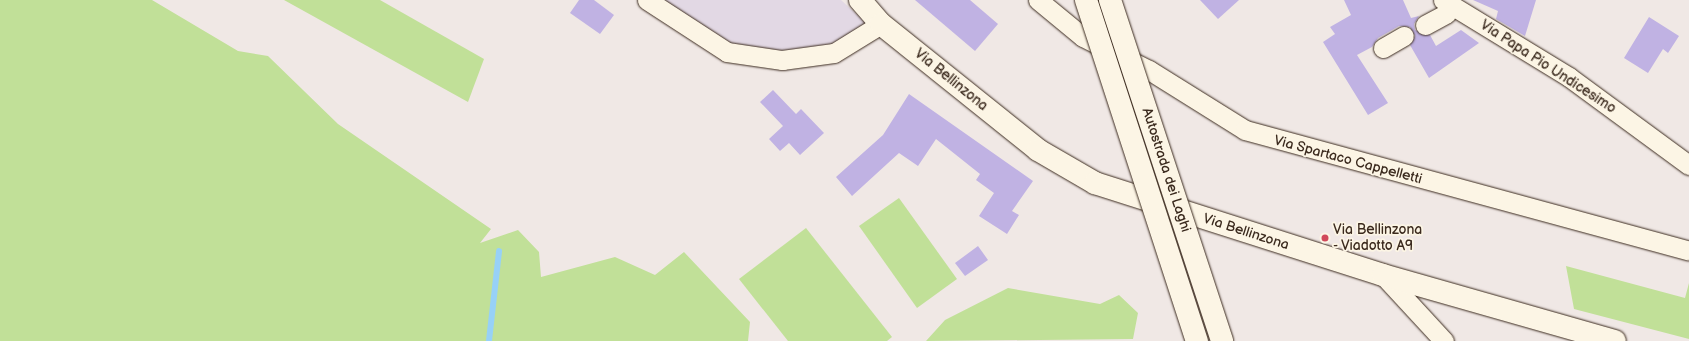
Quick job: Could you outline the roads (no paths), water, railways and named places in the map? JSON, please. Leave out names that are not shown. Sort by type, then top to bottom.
[{"type":"main road","name":"Via Bellinzona","points":[[860,0],[881,24],[1038,150],[1095,183],[1382,275],[1615,341]]},
{"type":"main road","name":"Autostrada dei Laghi","points":[[1086,0],[1197,341]]},
{"type":"main road","name":"Autostrada dei Laghi","points":[[1110,0],[1222,341]]},
{"type":"street","points":[[647,0],[727,52],[782,60],[834,53],[881,24]]},
{"type":"street","name":"Via Spartaco Cappelletti","points":[[1038,0],[1083,37],[1149,70],[1245,130],[1689,251]]},
{"type":"street","points":[[1424,25],[1444,7]]},
{"type":"street","name":"Via Papa Pio Undicesimo","points":[[1444,7],[1569,77],[1689,165]]},
{"type":"street","points":[[1383,48],[1404,36]]},
{"type":"street","points":[[1382,275],[1444,341]]},
{"type":"waterway","points":[[489,341],[499,252]]},
{"type":"place","name":"Via Bellinzona - Viadotto A9","points":[[1325,238]]}]
